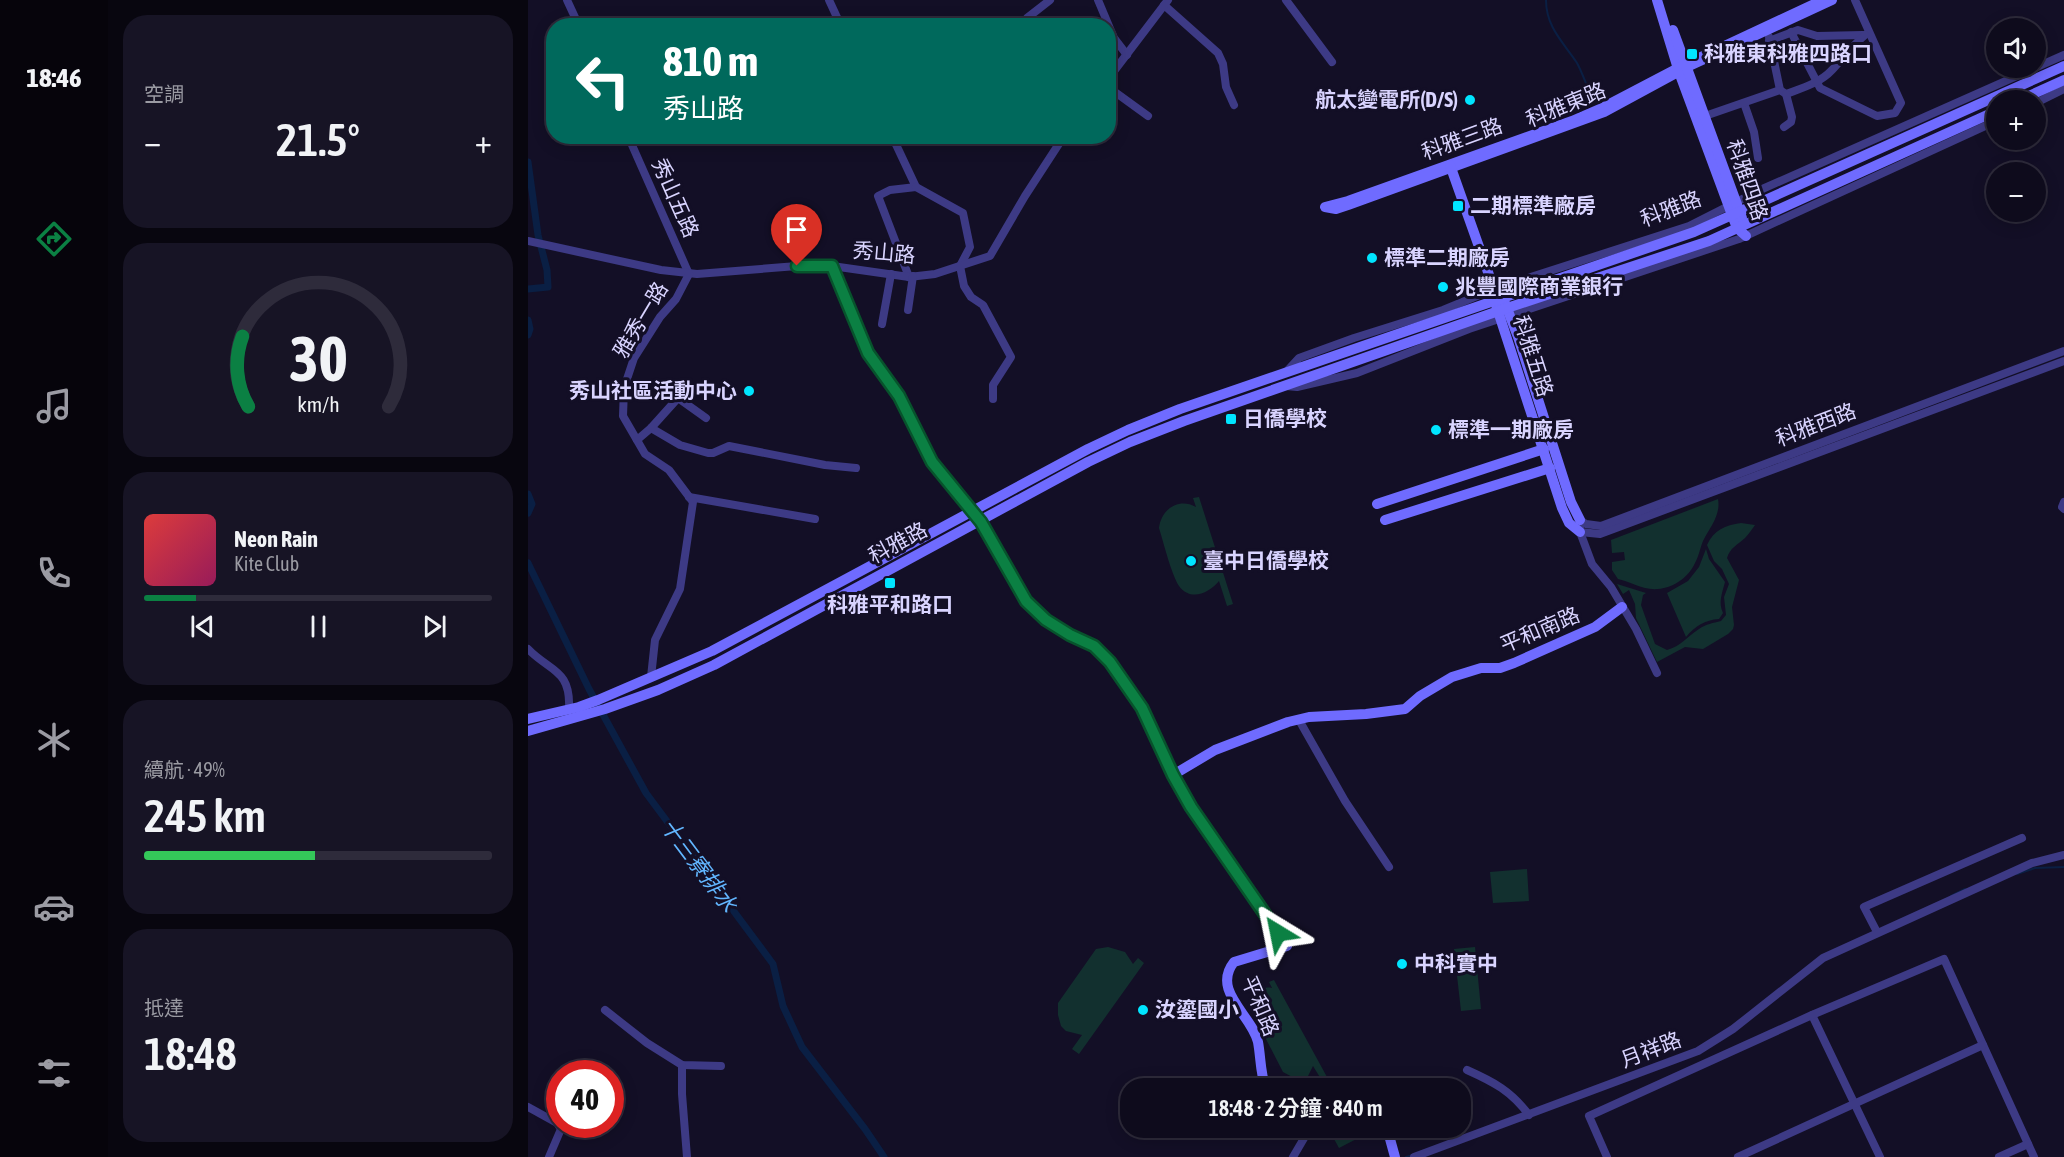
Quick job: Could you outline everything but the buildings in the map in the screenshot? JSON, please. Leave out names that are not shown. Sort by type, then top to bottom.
[{"type":"street","points":[[567,0],[575,18]]},
{"type":"street","points":[[829,0],[837,18]]},
{"type":"street","points":[[1027,18],[1050,0]]},
{"type":"street","points":[[1098,0],[1106,18]]},
{"type":"street","points":[[1286,0],[1332,62]]},
{"type":"street","name":"科雅四路","points":[[1657,0],[1742,230]]},
{"type":"street","name":"科雅四路","points":[[1663,0],[1683,68],[1705,116],[1734,209]]},
{"type":"street","points":[[1683,68],[1823,0]]},
{"type":"street","points":[[1683,68],[1768,36],[1832,0]]},
{"type":"street","points":[[1791,32],[1820,88],[1877,116],[1895,113],[1901,103],[1868,35],[1856,0]]},
{"type":"street","points":[[1116,69],[1166,3],[1218,53],[1233,105]]},
{"type":"street","points":[[1768,36],[1798,30],[1817,36],[1868,35]]},
{"type":"street","points":[[1705,116],[1817,82],[1831,71],[1852,45],[1868,35]]},
{"type":"street","points":[[1768,36],[1792,117],[1791,122],[1784,127]]},
{"type":"street","points":[[1116,41],[1127,55]]},
{"type":"street","name":"科雅路","points":[[1285,380],[1297,387],[1357,372],[1469,329],[1502,309],[1694,232],[1734,209],[1760,190],[2064,55]]},
{"type":"street","name":"科雅路","points":[[528,719],[577,711],[658,690],[714,665],[1088,462],[1130,442],[1285,380],[1299,358],[1443,310],[1494,289],[1689,226],[1734,209],[2064,66]]},
{"type":"street","name":"科雅三路","points":[[1451,166],[1325,207],[1336,209],[1348,205],[1451,166],[1602,108],[1683,68]]},
{"type":"street","points":[[2043,90],[2064,81]]},
{"type":"street","points":[[2046,98],[2064,90]]},
{"type":"street","points":[[1116,93],[1148,116]]},
{"type":"street","points":[[1744,103],[1754,132],[1758,158]]},
{"type":"street","name":"科雅路","points":[[1742,230],[1986,116]]},
{"type":"street","name":"科雅路","points":[[602,705],[651,677],[711,651],[1088,449],[1128,430],[1180,409],[1285,380],[1742,230],[1986,125]]},
{"type":"street","name":"秀山五路","points":[[632,144],[689,274]]},
{"type":"street","points":[[896,144],[916,187]]},
{"type":"street","name":"秀山路","points":[[528,241],[689,274],[797,266],[832,266],[911,276],[935,274],[990,256],[1059,144]]},
{"type":"street","name":"科雅五路","points":[[1451,166],[1502,309],[1562,508],[1569,523],[1580,526]]},
{"type":"street","points":[[909,310],[911,276],[878,196],[890,190],[916,187],[963,213],[970,247],[960,266],[964,286],[971,297],[983,305],[1011,357],[993,385],[993,399]]},
{"type":"street","name":"平和路","points":[[832,266],[868,353],[899,396],[932,462],[981,522],[1026,601],[1046,620],[1094,646],[1110,662],[1142,708],[1173,775],[1191,807],[1287,946],[1234,962],[1226,978],[1226,984],[1238,1009],[1257,1041],[1263,1078]]},
{"type":"street","name":"雅秀一路","points":[[689,274],[676,299],[660,317],[634,358],[624,388],[623,416],[645,454],[669,470],[689,496]]},
{"type":"street","points":[[882,324],[891,274]]},
{"type":"street","name":"科雅五路","points":[[1502,309],[1518,337],[1580,526]]},
{"type":"street","name":"科雅西路","points":[[1580,526],[1586,524],[1600,526],[2064,351]]},
{"type":"street","name":"科雅西路","points":[[1580,526],[1600,534],[2064,361]]},
{"type":"street","points":[[637,440],[678,398],[706,418]]},
{"type":"street","points":[[651,428],[680,445],[708,453],[729,446],[825,465],[856,468]]},
{"type":"street","points":[[1377,504],[1544,449]]},
{"type":"street","points":[[1385,519],[1550,468]]},
{"type":"street","points":[[689,496],[815,519]]},
{"type":"street","points":[[651,677],[655,640],[680,589],[693,502],[689,496]]},
{"type":"street","points":[[2064,502],[2062,507],[2064,509]]},
{"type":"street","points":[[1580,526],[1592,564],[1611,587],[1636,629],[1656,673]]},
{"type":"street","name":"平和南路","points":[[1173,775],[1215,750],[1309,717],[1405,709],[1420,696],[1452,677],[1481,668],[1500,668],[1514,663],[1594,627],[1622,607]]},
{"type":"street","points":[[528,649],[535,657],[553,667],[562,676],[577,711]]},
{"type":"street","name":"科雅路","points":[[528,731],[577,711]]},
{"type":"street","points":[[1299,720],[1345,801],[1389,867]]},
{"type":"street","points":[[1877,932],[1864,907],[2022,838]]},
{"type":"street","name":"月祥路","points":[[1414,1157],[1698,1051],[1733,1029],[1823,958],[2032,863],[2064,855]]},
{"type":"street","points":[[1607,1157],[1589,1116],[1812,1015],[1944,959],[2034,1157]]},
{"type":"street","points":[[605,1010],[682,1065],[721,1066]]},
{"type":"street","points":[[1812,1015],[1880,1157]]},
{"type":"street","points":[[1738,1157],[1983,1045]]},
{"type":"street","points":[[682,1065],[687,1157]]},
{"type":"street","points":[[1467,1070],[1493,1082],[1516,1097],[1528,1114]]},
{"type":"street","points":[[528,1107],[557,1123],[561,1129],[549,1157]]},
{"type":"street","points":[[1293,1157],[1304,1138]]},
{"type":"street","points":[[1390,1138],[1395,1157]]},
{"type":"street","points":[[1999,1157],[2028,1144]]},
{"type":"green space","points":[[1199,497],[1233,604],[1227,606],[1219,581],[1205,592],[1194,595],[1179,586],[1170,566],[1159,528],[1163,516],[1172,507],[1189,504],[1196,507],[1193,498]]},
{"type":"green space","points":[[1718,499],[1718,510],[1712,526],[1691,569],[1681,580],[1668,587],[1653,589],[1618,579],[1612,570],[1612,562],[1625,560],[1624,552],[1612,553],[1611,540]]},
{"type":"green space","points":[[1741,523],[1755,525],[1732,549],[1727,558],[1739,580],[1732,607],[1733,629],[1703,649],[1685,647],[1657,662],[1636,618],[1635,604],[1629,590],[1623,594],[1617,584],[1646,593],[1643,595],[1641,605],[1655,644],[1667,650],[1676,646],[1702,627],[1721,621],[1726,615],[1724,597],[1729,584],[1707,545],[1721,529]]},
{"type":"green space","points":[[1706,549],[1709,559],[1725,582],[1721,602],[1723,613],[1719,619],[1701,624],[1686,637],[1667,593],[1688,581],[1699,567]]},
{"type":"green space","points":[[1527,869],[1529,901],[1493,903],[1490,872]]},
{"type":"green space","points":[[1108,947],[1125,952],[1133,964],[1138,958],[1144,963],[1079,1054],[1072,1049],[1082,1035],[1066,1031],[1061,1026],[1058,1003],[1096,949]]},
{"type":"green space","points":[[1475,947],[1481,1009],[1461,1011],[1454,949]]},
{"type":"green space","points":[[1274,980],[1327,1077],[1320,1078],[1313,1066],[1308,1076],[1303,1078],[1294,1078],[1283,1072],[1250,1008],[1257,992],[1263,988],[1272,988],[1269,982]]},
{"type":"green space","points":[[1334,1138],[1358,1138],[1339,1148]]},
{"type":"waterway","points":[[1546,0],[1552,26],[1577,63],[1592,98]]},
{"type":"waterway","points":[[528,162],[548,287],[528,289]]},
{"type":"waterway","points":[[528,320],[530,329],[528,335]]},
{"type":"waterway","name":"十三寮排水","points":[[528,494],[532,504],[528,513]]},
{"type":"waterway","name":"十三寮排水","points":[[528,563],[589,689],[646,793],[773,964],[783,1006],[802,1047],[884,1157]]},
{"type":"waterway","points":[[2017,874],[2035,868],[2064,867]]},
{"type":"waterway","points":[[1951,896],[1965,889]]},
{"type":"waterway","points":[[1406,1157],[1413,1155]]},
{"type":"place","name":"科雅東科雅四路口","points":[[1692,54]]},
{"type":"place","name":"航太變電所(D/S)","points":[[1470,100]]},
{"type":"place","name":"二期標準廠房","points":[[1458,206]]},
{"type":"place","name":"標準二期廠房","points":[[1372,258]]},
{"type":"place","name":"兆豐國際商業銀行","points":[[1443,287]]},
{"type":"place","name":"秀山社區活動中心","points":[[749,391]]},
{"type":"place","name":"日僑學校","points":[[1231,419]]},
{"type":"place","name":"標準一期廠房","points":[[1436,430]]},
{"type":"place","name":"臺中日僑學校","points":[[1191,561]]},
{"type":"place","name":"科雅平和路口","points":[[890,583]]},
{"type":"place","name":"中科實中","points":[[1402,964]]},
{"type":"place","name":"汝鎏國小","points":[[1143,1010]]},
{"type":"route","points":[[797,266],[832,266],[868,353],[899,396],[932,462],[981,522],[1026,601],[1046,620],[1094,646],[1110,662],[1128,686],[1142,708],[1173,775],[1191,807],[1278,933]]}]
